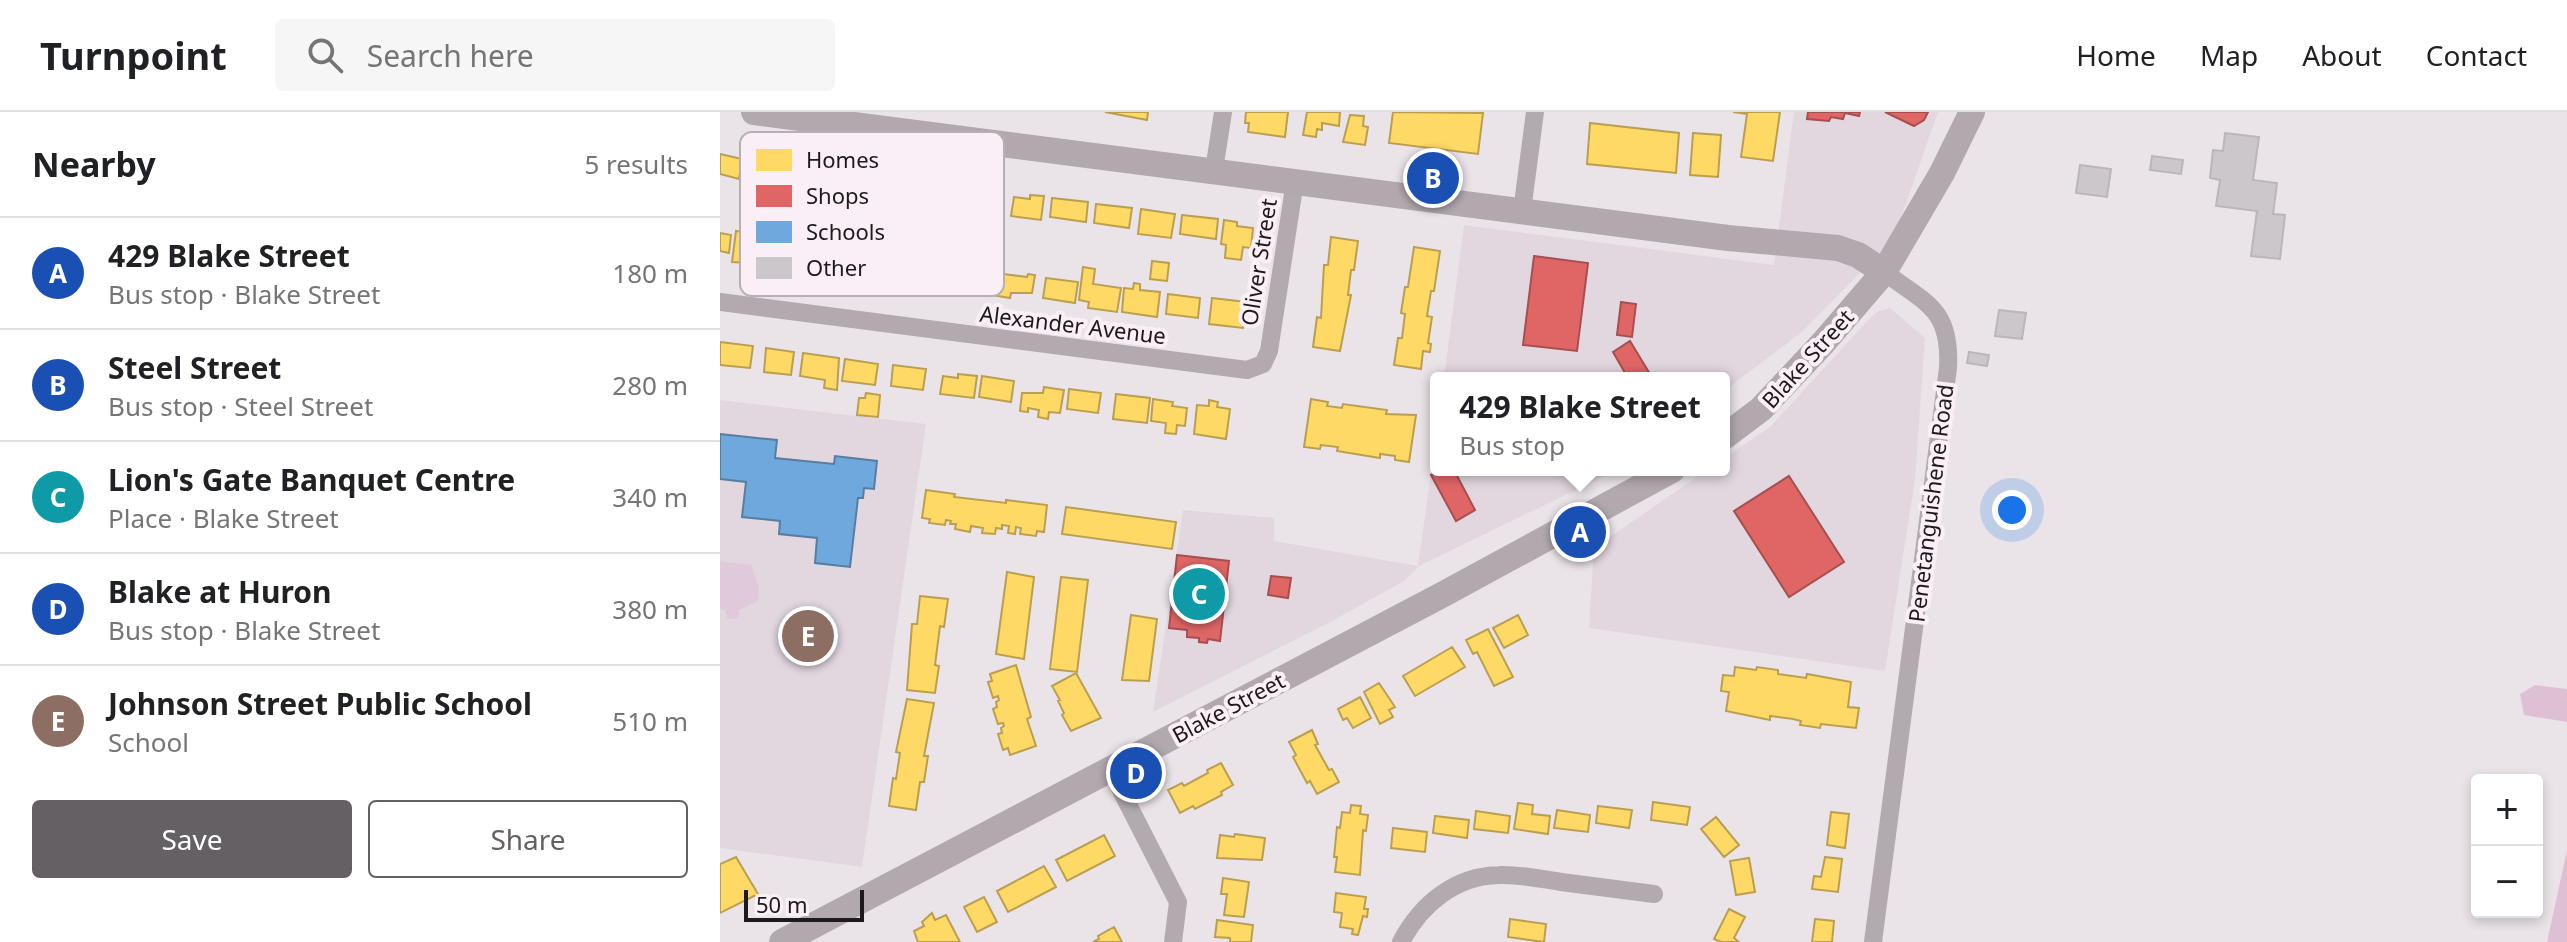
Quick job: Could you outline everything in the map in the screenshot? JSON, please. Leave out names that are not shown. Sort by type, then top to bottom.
[{"type":"main road","points":[[754,112],[913,132]]},
{"type":"main road","points":[[1004,144],[1728,238],[1838,248],[1867,260],[1884,272],[1942,173],[1972,112]]},
{"type":"main road","name":"Blake Street","points":[[1730,432],[1761,409],[1884,272]]},
{"type":"main road","name":"Blake Street","points":[[782,942],[1526,551],[1661,476]]},
{"type":"street","points":[[1214,170],[1223,112]]},
{"type":"street","points":[[1522,211],[1535,112]]},
{"type":"street","name":"Oliver Street","points":[[1269,351],[1295,181]]},
{"type":"street","name":"Penetanguishene Road","points":[[1873,942],[1949,341],[1933,308],[1884,272]]},
{"type":"street","name":"Alexander Avenue","points":[[720,302],[1247,370],[1263,364],[1269,351]]},
{"type":"street","points":[[1110,769],[1178,902],[1173,942]]},
{"type":"street","points":[[1401,942],[1431,902],[1450,887],[1472,879],[1499,874],[1654,894]]},
{"type":"shaded area","points":[[1794,112],[1938,112],[1894,238],[1802,332],[1730,386],[1730,372],[1445,372],[1464,225],[1774,265]]},
{"type":"shaded area","points":[[1890,308],[1925,338],[1915,479],[1885,671],[1589,628],[1594,548],[1698,476],[1730,476],[1730,454],[1770,427],[1877,312]]},
{"type":"shaded area","points":[[720,400],[926,424],[862,867],[720,848]]},
{"type":"shaded area","points":[[1431,476],[1605,476],[1419,566],[1404,581],[1334,620],[1153,712],[1183,510],[1274,518],[1274,541],[1418,566]]},
{"type":"shaded area","points":[[720,561],[751,565],[759,587],[758,601],[739,610],[738,618],[727,619],[726,610],[720,609]]},
{"type":"shaded area","points":[[2535,685],[2567,689],[2567,722],[2524,715],[2520,694]]},
{"type":"shaded area","points":[[2567,850],[2567,942],[2547,942]]},
{"type":"building: Homes","points":[[1105,112],[1148,112],[1147,120]]},
{"type":"building: Homes","points":[[1246,112],[1288,112],[1285,137],[1248,132]]},
{"type":"building: Homes","points":[[1307,112],[1340,112],[1339,126],[1322,123],[1322,130],[1317,129],[1316,137],[1303,135]]},
{"type":"building: Homes","points":[[1393,112],[1483,113],[1478,154],[1389,143]]},
{"type":"building: Homes","points":[[1733,112],[1780,112],[1773,161],[1741,157],[1747,114]]},
{"type":"building: Homes","points":[[1350,115],[1364,116],[1363,126],[1368,127],[1365,145],[1343,142]]},
{"type":"building: Homes","points":[[1590,123],[1679,133],[1676,173],[1587,164]]},
{"type":"building: Homes","points":[[1693,133],[1721,135],[1718,177],[1690,175]]},
{"type":"building: Homes","points":[[720,154],[740,159],[739,179],[720,174]]},
{"type":"building: Homes","points":[[1030,195],[1044,196],[1041,220],[1011,216],[1014,197],[1030,199]]},
{"type":"building: Homes","points":[[1052,198],[1088,202],[1086,222],[1050,217]]},
{"type":"building: Homes","points":[[1096,204],[1132,208],[1129,228],[1094,223]]},
{"type":"building: Homes","points":[[1141,209],[1175,214],[1171,238],[1138,234]]},
{"type":"building: Homes","points":[[1182,215],[1218,219],[1216,239],[1180,234]]},
{"type":"building: Homes","points":[[1224,220],[1253,228],[1251,248],[1243,247],[1241,260],[1225,258],[1226,245],[1221,244]]},
{"type":"building: Homes","points":[[736,231],[740,232],[740,262],[732,262]]},
{"type":"building: Homes","points":[[720,233],[731,235],[729,253],[720,251]]},
{"type":"building: Homes","points":[[1331,237],[1358,241],[1340,351],[1313,347],[1317,317],[1321,318],[1324,265],[1328,265]]},
{"type":"building: Homes","points":[[1414,247],[1440,251],[1427,316],[1432,317],[1428,343],[1431,344],[1430,352],[1423,351],[1421,369],[1394,365],[1398,338],[1402,338],[1405,314],[1401,313]]},
{"type":"building: Homes","points":[[1152,261],[1169,263],[1167,281],[1150,279]]},
{"type":"building: Homes","points":[[1083,267],[1095,269],[1093,284],[1121,288],[1117,312],[1088,308],[1089,302],[1079,300]]},
{"type":"building: Homes","points":[[1004,274],[1035,275],[1032,293],[1011,293],[1010,298],[998,296],[1004,296]]},
{"type":"building: Homes","points":[[1046,278],[1078,282],[1075,303],[1043,298]]},
{"type":"building: Homes","points":[[1134,283],[1140,284],[1140,290],[1160,292],[1157,317],[1122,312],[1124,288],[1133,289]]},
{"type":"building: Homes","points":[[1168,294],[1200,298],[1198,318],[1166,314]]},
{"type":"building: Homes","points":[[1212,298],[1246,302],[1243,328],[1209,324]]},
{"type":"building: Homes","points":[[720,342],[753,346],[750,368],[720,365]]},
{"type":"building: Homes","points":[[766,348],[794,352],[791,375],[764,372]]},
{"type":"building: Homes","points":[[803,353],[839,358],[837,390],[824,388],[825,380],[800,376]]},
{"type":"building: Homes","points":[[845,359],[878,364],[875,385],[842,381]]},
{"type":"building: Homes","points":[[893,365],[926,369],[923,390],[891,386]]},
{"type":"building: Homes","points":[[958,374],[977,376],[974,398],[940,394],[943,376],[958,378]]},
{"type":"building: Homes","points":[[982,376],[1014,381],[1011,402],[979,397]]},
{"type":"building: Homes","points":[[1044,387],[1064,390],[1060,413],[1049,412],[1048,419],[1038,417],[1039,410],[1028,408],[1028,412],[1020,411],[1022,393],[1043,393]]},
{"type":"building: Homes","points":[[1069,389],[1101,393],[1098,413],[1067,409]]},
{"type":"building: Homes","points":[[866,393],[880,395],[878,417],[857,415],[859,398],[865,398]]},
{"type":"building: Homes","points":[[1116,394],[1150,398],[1147,423],[1113,419]]},
{"type":"building: Homes","points":[[1153,399],[1187,408],[1185,426],[1177,425],[1176,434],[1165,433],[1166,423],[1151,421]]},
{"type":"building: Homes","points":[[1311,399],[1328,402],[1327,406],[1342,408],[1343,404],[1387,410],[1386,414],[1416,415],[1409,462],[1395,460],[1395,456],[1380,454],[1380,458],[1337,451],[1338,447],[1304,447]]},
{"type":"building: Homes","points":[[1209,400],[1218,402],[1217,407],[1230,409],[1226,439],[1194,434],[1197,405],[1209,406]]},
{"type":"building: Homes","points":[[926,490],[955,494],[954,497],[1047,505],[1044,532],[1037,531],[1036,536],[1020,534],[1021,528],[1016,527],[1015,534],[1008,533],[1009,526],[1002,525],[1002,529],[996,528],[995,534],[982,533],[983,528],[971,526],[970,532],[955,529],[956,524],[946,520],[945,525],[929,523],[930,519],[922,518]]},
{"type":"building: Homes","points":[[1066,507],[1176,522],[1172,549],[1062,534]]},
{"type":"building: Homes","points":[[1007,572],[1034,577],[1024,659],[996,654]]},
{"type":"building: Homes","points":[[1061,577],[1088,580],[1077,672],[1050,669]]},
{"type":"building: Homes","points":[[920,596],[948,599],[944,627],[940,626],[935,693],[907,690],[912,624],[917,624]]},
{"type":"building: Homes","points":[[1131,615],[1157,619],[1149,681],[1122,680]]},
{"type":"building: Homes","points":[[1518,615],[1528,635],[1504,648],[1493,628]]},
{"type":"building: Homes","points":[[1488,629],[1513,677],[1494,686],[1477,652],[1473,654],[1466,640]]},
{"type":"building: Homes","points":[[1452,647],[1465,667],[1415,696],[1403,676]]},
{"type":"building: Homes","points":[[1016,665],[1036,746],[1010,755],[1008,748],[1003,750],[998,734],[1002,733],[1004,726],[1003,723],[998,724],[993,709],[997,707],[998,696],[993,698],[988,682],[992,681],[990,674]]},
{"type":"building: Homes","points":[[1735,667],[1756,670],[1757,667],[1778,670],[1778,674],[1806,678],[1807,674],[1851,682],[1848,707],[1859,708],[1856,728],[1821,724],[1820,728],[1800,725],[1801,721],[1793,719],[1770,716],[1770,720],[1726,711],[1729,692],[1721,691],[1723,675],[1734,676]]},
{"type":"building: Homes","points":[[1076,673],[1101,718],[1071,731],[1052,686]]},
{"type":"building: Homes","points":[[1379,683],[1395,707],[1389,710],[1393,717],[1380,724],[1364,692]]},
{"type":"building: Homes","points":[[1360,697],[1371,718],[1353,728],[1347,718],[1343,720],[1338,709]]},
{"type":"building: Homes","points":[[907,699],[934,703],[924,756],[928,756],[924,782],[920,782],[916,810],[889,806],[893,778],[896,779],[900,753],[896,752]]},
{"type":"building: Homes","points":[[1312,730],[1318,744],[1315,745],[1339,782],[1317,794],[1310,781],[1307,783],[1293,757],[1296,755],[1289,742]]},
{"type":"building: Homes","points":[[1221,763],[1233,785],[1221,792],[1222,795],[1180,813],[1168,790],[1182,783],[1184,786]]},
{"type":"building: Homes","points":[[1653,802],[1690,807],[1687,825],[1651,820]]},
{"type":"building: Homes","points":[[1518,803],[1533,805],[1532,814],[1550,816],[1548,834],[1514,829]]},
{"type":"building: Homes","points":[[1351,805],[1361,806],[1360,814],[1368,815],[1366,831],[1363,830],[1360,875],[1335,872],[1337,827],[1340,828],[1342,812],[1350,813]]},
{"type":"building: Homes","points":[[1598,806],[1632,810],[1629,828],[1596,823]]},
{"type":"building: Homes","points":[[1557,810],[1590,815],[1588,832],[1554,828]]},
{"type":"building: Homes","points":[[1476,811],[1510,816],[1508,833],[1474,829]]},
{"type":"building: Homes","points":[[1831,812],[1849,814],[1845,848],[1827,845]]},
{"type":"building: Homes","points":[[1435,816],[1469,820],[1467,838],[1433,833]]},
{"type":"building: Homes","points":[[1716,817],[1739,845],[1724,857],[1701,829]]},
{"type":"building: Homes","points":[[1393,828],[1427,832],[1425,852],[1391,848]]},
{"type":"building: Homes","points":[[1235,834],[1265,838],[1262,860],[1217,858],[1220,835],[1234,837]]},
{"type":"building: Homes","points":[[1104,835],[1115,856],[1067,881],[1056,860]]},
{"type":"building: Homes","points":[[736,857],[758,894],[720,913],[720,864]]},
{"type":"building: Homes","points":[[1825,857],[1842,859],[1838,892],[1812,889],[1814,876],[1821,877]]},
{"type":"building: Homes","points":[[1749,858],[1755,892],[1736,895],[1730,861]]},
{"type":"building: Homes","points":[[1044,866],[1056,887],[1008,912],[997,891]]},
{"type":"building: Homes","points":[[1223,878],[1249,882],[1244,917],[1224,915],[1227,894],[1221,894]]},
{"type":"building: Homes","points":[[1336,893],[1366,897],[1364,909],[1368,909],[1367,917],[1363,916],[1358,935],[1352,934],[1353,929],[1340,927],[1342,913],[1334,912]]},
{"type":"building: Homes","points":[[984,897],[997,922],[977,932],[964,907]]},
{"type":"building: Homes","points":[[1729,909],[1745,917],[1734,938],[1739,942],[1714,939]]},
{"type":"building: Homes","points":[[932,913],[935,920],[946,915],[960,942],[918,942],[914,931],[924,926],[922,922]]},
{"type":"building: Homes","points":[[1510,919],[1546,924],[1544,942],[1508,937]]},
{"type":"building: Homes","points":[[1815,919],[1834,921],[1832,942],[1812,942]]},
{"type":"building: Homes","points":[[1217,920],[1253,925],[1251,942],[1230,942],[1230,938],[1215,937]]},
{"type":"building: Homes","points":[[1114,927],[1122,942],[1093,942],[1099,939],[1098,936]]},
{"type":"building: Shops","points":[[1808,112],[1860,112],[1859,116],[1845,113],[1843,119],[1831,117],[1829,121],[1807,119]]},
{"type":"building: Shops","points":[[1885,112],[1928,112],[1924,120],[1914,126]]},
{"type":"building: Shops","points":[[1534,256],[1588,263],[1577,351],[1523,345]]},
{"type":"building: Shops","points":[[1621,302],[1636,304],[1632,337],[1617,335]]},
{"type":"building: Shops","points":[[1630,341],[1648,372],[1625,372],[1613,352]]},
{"type":"building: Shops","points":[[1432,476],[1457,476],[1475,510],[1456,521]]},
{"type":"building: Shops","points":[[1789,476],[1844,562],[1789,597],[1734,511]]},
{"type":"building: Shops","points":[[1177,555],[1229,561],[1220,641],[1208,639],[1207,643],[1199,642],[1199,638],[1187,637],[1187,630],[1169,628]]},
{"type":"building: Shops","points":[[1271,576],[1291,578],[1288,598],[1268,595]]},
{"type":"building: Schools","points":[[720,434],[777,440],[775,458],[834,464],[835,456],[877,461],[874,489],[864,488],[863,498],[858,498],[850,567],[815,563],[817,538],[779,534],[780,521],[742,517],[746,482],[720,479]]},
{"type":"building: Other","points":[[2225,133],[2259,137],[2253,180],[2277,183],[2273,214],[2285,215],[2280,259],[2251,256],[2257,211],[2216,206],[2220,180],[2210,178],[2213,150],[2223,151]]},
{"type":"building: Other","points":[[2152,156],[2183,160],[2181,174],[2150,170]]},
{"type":"building: Other","points":[[2080,165],[2111,169],[2107,197],[2076,193]]},
{"type":"building: Other","points":[[1999,310],[2026,313],[2022,339],[1995,336]]},
{"type":"building: Other","points":[[1969,352],[1989,355],[1987,366],[1967,363]]},
{"type":"place","name":"Steel Street","points":[[1433,178]]},
{"type":"place","name":"429 Blake Street","points":[[1580,532]]},
{"type":"place","name":"Lion's Gate Banquet Centre","points":[[1199,594]]},
{"type":"place","name":"Johnson Street Public School","points":[[808,636]]},
{"type":"place","name":"Blake at Huron","points":[[1136,773]]}]
